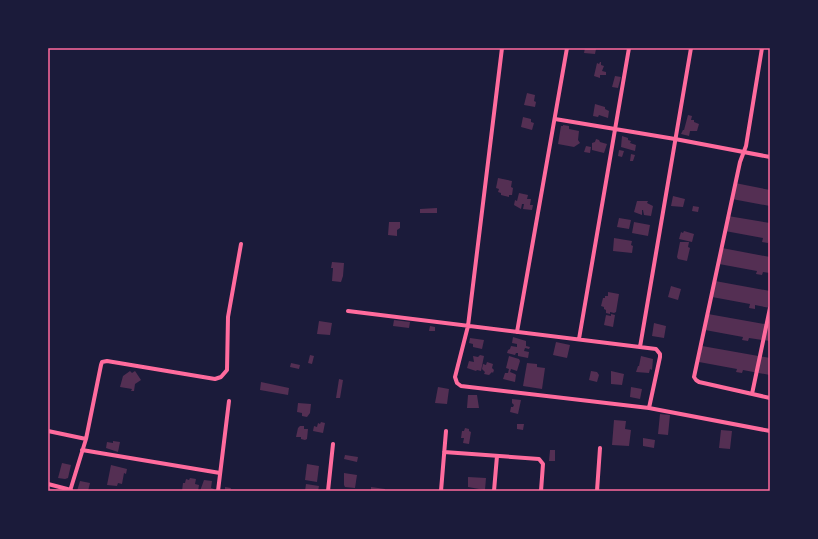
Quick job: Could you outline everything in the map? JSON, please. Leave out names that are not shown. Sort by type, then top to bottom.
[{"type":"street","points":[[502,48],[468,326],[455,377],[456,381],[459,385],[649,408],[770,431]]},
{"type":"street","points":[[517,332],[567,48]]},
{"type":"street","points":[[579,339],[629,48]]},
{"type":"street","points":[[640,347],[691,48]]},
{"type":"street","points":[[762,48],[756,94],[694,377],[699,382],[770,398]]},
{"type":"street","points":[[555,118],[770,157]]},
{"type":"street","points":[[48,484],[71,490],[86,439],[101,365],[104,361],[215,379],[221,378],[226,373],[228,367],[228,317],[241,244]]},
{"type":"street","points":[[752,394],[770,308]]},
{"type":"street","points":[[348,311],[656,349],[660,354],[649,408]]},
{"type":"street","points":[[218,491],[229,401]]},
{"type":"street","points":[[48,430],[86,439]]},
{"type":"street","points":[[441,491],[446,431]]},
{"type":"street","points":[[328,491],[333,444]]},
{"type":"street","points":[[597,491],[600,448]]},
{"type":"street","points":[[82,450],[220,473]]},
{"type":"street","points":[[444,452],[541,460],[543,464],[541,491]]},
{"type":"street","points":[[494,491],[497,456]]},
{"type":"building","points":[[585,48],[595,48],[595,54],[584,53]]},
{"type":"building","points":[[600,62],[601,65],[604,66],[602,71],[606,72],[606,75],[600,75],[600,78],[594,76],[597,63],[599,64]]},
{"type":"building","points":[[615,76],[621,77],[618,88],[612,87]]},
{"type":"building","points":[[527,93],[535,95],[535,107],[524,105]]},
{"type":"building","points":[[595,104],[605,107],[605,109],[609,111],[608,118],[599,115],[598,117],[593,116]]},
{"type":"building","points":[[688,115],[692,116],[691,120],[694,120],[694,122],[699,124],[697,131],[690,131],[689,136],[681,134],[684,130]]},
{"type":"building","points":[[523,117],[531,119],[531,122],[534,123],[532,130],[521,127]]},
{"type":"building","points":[[561,126],[569,126],[569,129],[579,131],[578,140],[580,143],[574,147],[558,144]]},
{"type":"building","points":[[622,136],[628,138],[628,140],[631,141],[630,143],[636,145],[635,151],[621,147]]},
{"type":"building","points":[[596,139],[607,144],[604,153],[592,150],[592,143],[595,142]]},
{"type":"building","points":[[586,146],[591,147],[590,153],[584,152]]},
{"type":"building","points":[[619,150],[624,151],[622,157],[618,156]]},
{"type":"building","points":[[631,154],[635,155],[633,161],[630,161]]},
{"type":"building","points":[[498,178],[512,181],[512,195],[509,195],[509,197],[501,195],[501,193],[498,192],[499,189],[496,188]]},
{"type":"building","points":[[735,183],[770,190],[770,206],[732,199]]},
{"type":"building","points":[[519,193],[528,195],[527,199],[531,199],[530,205],[533,205],[532,210],[523,209],[524,204],[522,204],[521,209],[514,205],[515,200],[517,201]]},
{"type":"building","points":[[673,196],[685,199],[683,207],[671,206]]},
{"type":"building","points":[[637,201],[648,201],[647,203],[653,206],[651,216],[644,215],[643,210],[642,215],[634,212]]},
{"type":"building","points":[[693,206],[699,207],[698,212],[692,211]]},
{"type":"building","points":[[437,208],[437,213],[420,213],[420,209]]},
{"type":"building","points":[[728,216],[770,223],[770,240],[769,239],[768,243],[762,242],[763,238],[725,231]]},
{"type":"building","points":[[619,218],[631,220],[629,229],[617,227]]},
{"type":"building","points":[[389,222],[400,222],[400,228],[397,230],[397,236],[388,235]]},
{"type":"building","points":[[634,222],[650,225],[648,236],[632,233]]},
{"type":"building","points":[[684,231],[694,234],[692,242],[679,239],[681,232],[683,233]]},
{"type":"building","points":[[614,238],[632,241],[632,253],[613,251]]},
{"type":"building","points":[[680,242],[689,242],[688,247],[690,248],[687,261],[678,259],[677,257]]},
{"type":"building","points":[[722,248],[770,257],[770,273],[763,272],[762,275],[756,274],[757,271],[719,264]]},
{"type":"building","points":[[332,262],[344,263],[341,282],[332,281]]},
{"type":"building","points":[[715,281],[770,291],[770,308],[755,305],[755,309],[749,308],[750,304],[712,297]]},
{"type":"building","points":[[671,286],[681,289],[678,300],[668,297]]},
{"type":"building","points":[[608,292],[619,294],[616,312],[610,312],[610,314],[606,313],[604,307],[601,306],[603,298],[608,296]]},
{"type":"building","points":[[611,314],[615,315],[613,327],[604,325],[606,315],[611,316]]},
{"type":"building","points":[[708,314],[770,325],[770,341],[749,338],[748,341],[742,340],[743,337],[705,330]]},
{"type":"building","points":[[394,320],[410,322],[409,328],[393,326]]},
{"type":"building","points":[[319,321],[332,323],[330,335],[317,334]]},
{"type":"building","points":[[654,323],[666,326],[664,338],[652,336]]},
{"type":"building","points":[[430,326],[435,327],[435,331],[429,331]]},
{"type":"building","points":[[513,337],[526,341],[526,346],[530,347],[529,349],[525,348],[524,351],[529,352],[528,358],[518,356],[518,353],[515,355],[507,353],[511,346],[517,347],[517,344],[512,343]]},
{"type":"building","points":[[470,338],[484,340],[482,349],[473,347],[473,344],[469,343]]},
{"type":"building","points":[[556,342],[570,345],[567,358],[553,355]]},
{"type":"building","points":[[702,346],[770,358],[770,375],[743,370],[742,373],[736,372],[737,369],[699,362]]},
{"type":"building","points":[[310,355],[314,356],[312,364],[308,363]]},
{"type":"building","points":[[480,355],[484,356],[481,371],[467,368],[469,361],[474,362],[473,356],[478,357]]},
{"type":"building","points":[[509,356],[519,359],[520,361],[517,371],[511,369],[510,372],[516,375],[515,382],[503,379],[505,373],[508,373],[509,369],[506,368]]},
{"type":"building","points":[[641,356],[653,359],[652,370],[650,369],[649,373],[636,372]]},
{"type":"building","points":[[487,362],[493,364],[492,368],[494,370],[493,373],[492,372],[489,375],[484,374],[485,372],[482,369],[483,364],[486,365]]},
{"type":"building","points":[[291,363],[300,365],[299,369],[290,367]]},
{"type":"building","points":[[527,363],[537,364],[537,367],[545,368],[542,389],[523,386]]},
{"type":"building","points":[[130,371],[132,373],[135,371],[141,380],[135,384],[134,391],[131,391],[132,389],[120,387],[123,376]]},
{"type":"building","points":[[591,371],[597,372],[599,375],[597,382],[589,380]]},
{"type":"building","points":[[611,371],[624,374],[622,385],[611,384]]},
{"type":"building","points":[[339,379],[343,380],[340,398],[336,398]]},
{"type":"building","points":[[261,382],[289,388],[288,395],[260,390]]},
{"type":"building","points":[[438,387],[449,389],[447,404],[435,403]]},
{"type":"building","points":[[631,387],[642,389],[640,399],[630,397]]},
{"type":"building","points":[[468,395],[477,395],[479,408],[467,408]]},
{"type":"building","points":[[512,399],[521,400],[518,414],[510,412],[511,407],[514,405],[512,403]]},
{"type":"building","points":[[298,403],[311,404],[310,413],[307,417],[302,416],[302,413],[297,412]]},
{"type":"building","points":[[660,414],[670,415],[668,435],[658,434]]},
{"type":"building","points":[[614,420],[626,421],[625,429],[631,430],[629,446],[612,445]]},
{"type":"building","points":[[321,422],[325,423],[323,433],[313,431],[314,426],[317,427],[318,423],[320,424]]},
{"type":"building","points":[[517,424],[524,424],[523,430],[517,429]]},
{"type":"building","points":[[300,426],[304,426],[304,429],[308,429],[307,439],[305,440],[301,439],[301,437],[296,437]]},
{"type":"building","points":[[465,428],[469,429],[471,432],[469,444],[463,443],[464,438],[461,438],[462,431],[464,431]]},
{"type":"building","points":[[721,430],[732,431],[730,449],[719,448]]},
{"type":"building","points":[[643,438],[655,440],[654,448],[643,446]]},
{"type":"building","points":[[113,441],[120,442],[118,452],[106,448],[107,442],[113,443]]},
{"type":"building","points":[[550,450],[555,450],[555,461],[549,461]]},
{"type":"building","points":[[345,455],[358,457],[357,462],[344,459]]},
{"type":"building","points":[[62,463],[71,465],[68,478],[65,479],[58,478]]},
{"type":"building","points":[[307,464],[319,466],[317,482],[305,480]]},
{"type":"building","points":[[111,465],[127,469],[126,474],[124,473],[122,484],[118,483],[117,486],[107,485]]},
{"type":"building","points":[[344,473],[357,475],[355,488],[345,487]]},
{"type":"building","points":[[468,477],[486,478],[485,490],[468,487]]},
{"type":"building","points":[[190,478],[196,479],[195,484],[199,485],[198,491],[182,491],[183,483],[185,483],[186,479],[189,480]]},
{"type":"building","points":[[204,480],[212,481],[211,488],[214,489],[214,491],[200,491]]},
{"type":"building","points":[[80,481],[90,483],[88,491],[77,491]]},
{"type":"building","points":[[306,484],[319,486],[318,491],[305,491]]},
{"type":"building","points":[[225,487],[231,488],[230,491],[225,491]]},
{"type":"building","points":[[371,487],[385,489],[385,491],[371,491]]},
{"type":"building","points":[[48,488],[58,490],[58,491],[48,491]]}]
